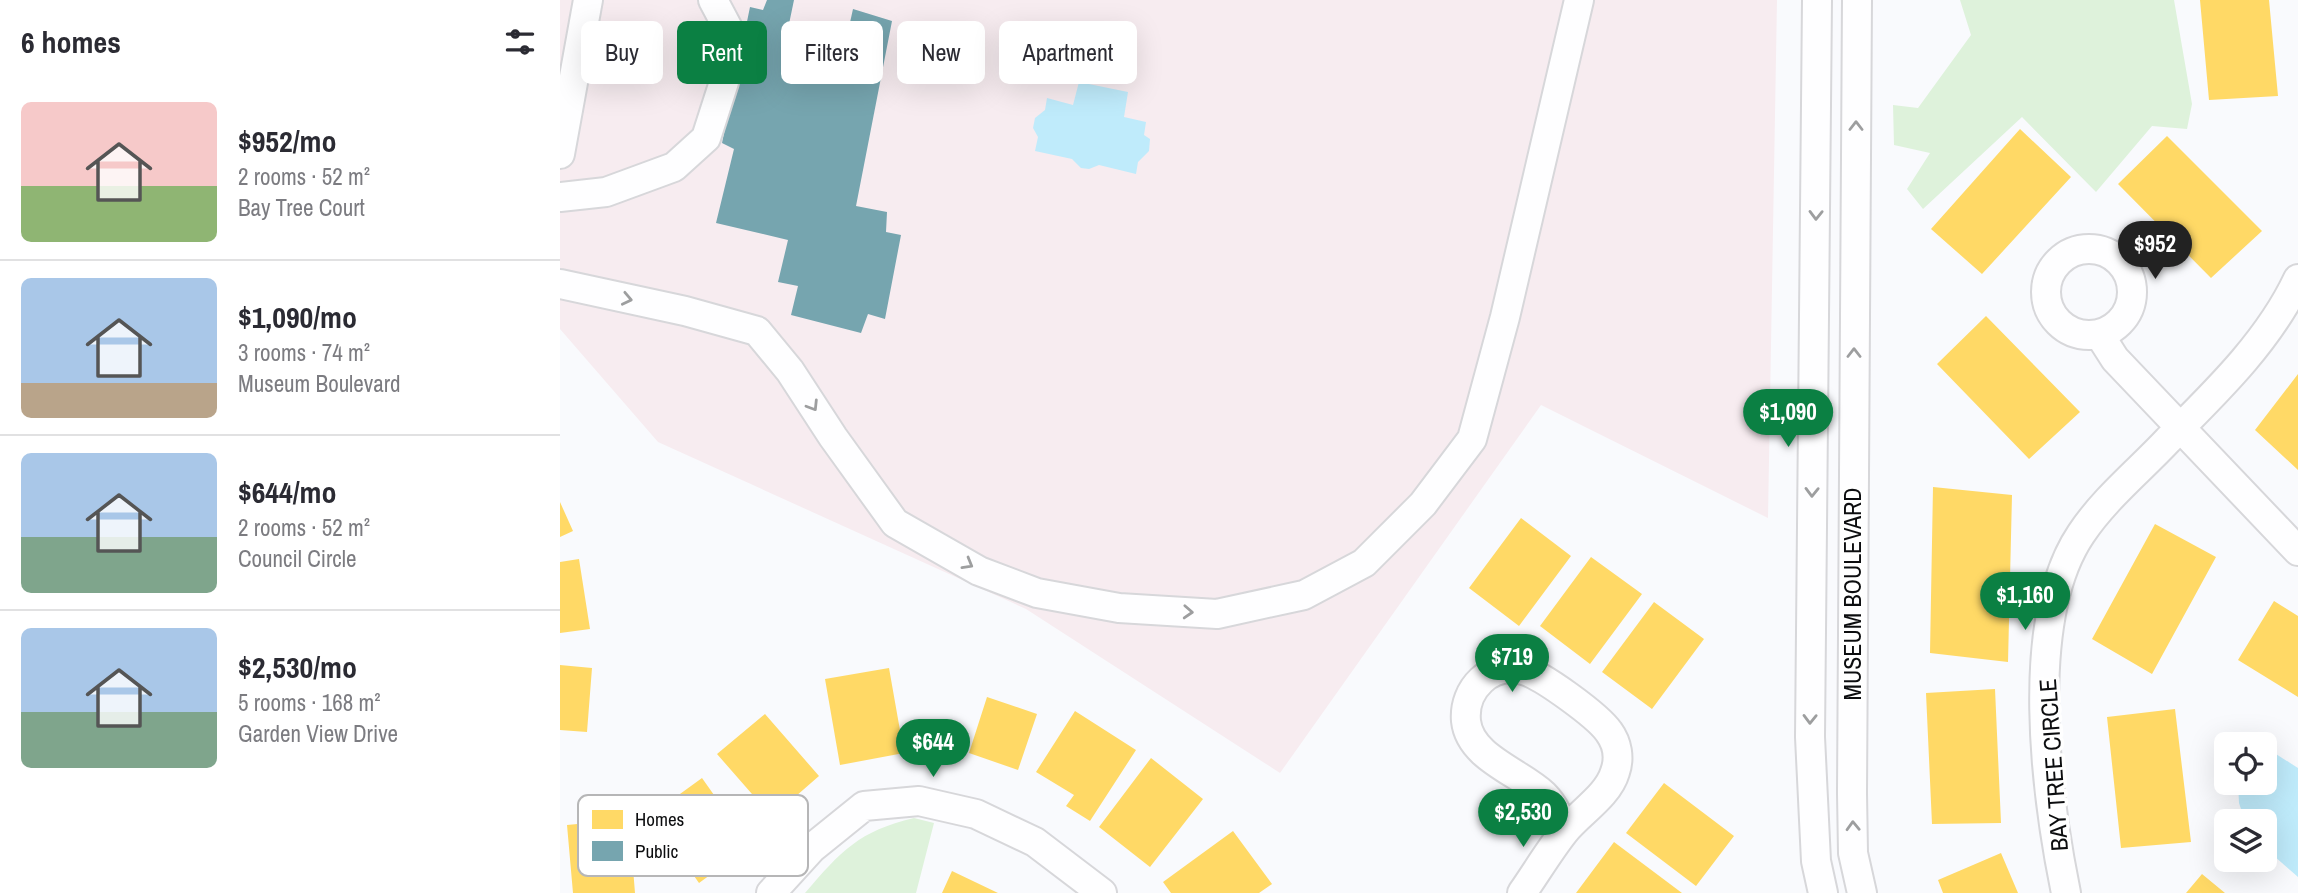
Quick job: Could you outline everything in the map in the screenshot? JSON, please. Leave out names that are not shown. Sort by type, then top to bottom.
[{"type":"street","points":[[560,154],[588,0]]},
{"type":"street","points":[[560,197],[606,192],[674,167],[706,138],[724,82],[730,32],[713,0]]},
{"type":"street","points":[[560,285],[685,311],[757,331],[790,371],[833,437],[895,523],[979,571],[1037,593],[1119,608],[1217,614],[1304,595],[1364,563],[1423,504],[1472,439],[1579,0]]},
{"type":"street","name":"MUSEUM BOULEVARD","points":[[1817,0],[1810,737],[1816,861],[1823,893]]},
{"type":"street","name":"MUSEUM BOULEVARD","points":[[1857,0],[1852,793],[1853,853],[1862,893]]},
{"type":"street","name":"BAY TREE CIRCLE","points":[[2066,893],[2052,822],[2046,719],[2046,656],[2058,580],[2081,533],[2253,348],[2285,306],[2298,279]]},
{"type":"street","points":[[2099,334],[2115,359],[2179,429],[2298,551]]},
{"type":"street","points":[[1522,893],[1564,832],[1608,786],[1618,757],[1615,742],[1598,721],[1536,676],[1514,669],[1492,673],[1479,682],[1470,694],[1465,709],[1466,724],[1472,739],[1481,750],[1544,795],[1557,811],[1564,832]]},
{"type":"street","points":[[808,853],[864,806],[919,801],[976,814],[1035,842],[1102,893]]},
{"type":"street","points":[[771,893],[787,876]]},
{"type":"shaded area","points":[[560,0],[1777,0],[1768,518],[1541,405],[1280,773],[1026,609],[658,442],[560,329]]},
{"type":"green space","points":[[1960,0],[2174,0],[2192,104],[2187,129],[2152,126],[2096,192],[2022,117],[1923,209],[1907,189],[1930,153],[1894,145],[1893,105],[1918,108],[1971,35]]},
{"type":"green space","points":[[914,818],[934,823],[916,893],[805,893],[829,865],[865,836]]},
{"type":"water","points":[[1078,84],[1128,92],[1124,117],[1146,122],[1144,135],[1150,139],[1149,151],[1138,162],[1136,174],[1099,165],[1089,169],[1081,168],[1072,159],[1035,151],[1038,137],[1033,128],[1035,118],[1045,110],[1047,98],[1073,105]]},
{"type":"water","points":[[2277,755],[2298,768],[2298,877],[2277,859],[2277,809],[2241,809],[2239,795],[2277,795]]},
{"type":"building: Homes","points":[[2200,0],[2269,0],[2278,96],[2209,100]]},
{"type":"building: Homes","points":[[2020,129],[2071,177],[1982,274],[1931,229]]},
{"type":"building: Homes","points":[[2167,136],[2262,231],[2211,278],[2118,184]]},
{"type":"building: Homes","points":[[1986,316],[2080,412],[2029,459],[1937,364]]},
{"type":"building: Homes","points":[[2298,374],[2298,470],[2255,430]]},
{"type":"building: Homes","points":[[1933,487],[2012,495],[2008,662],[1930,653]]},
{"type":"building: Homes","points":[[560,502],[573,531],[560,537]]},
{"type":"building: Homes","points":[[1521,518],[1571,556],[1519,626],[1469,588]]},
{"type":"building: Homes","points":[[2155,524],[2216,557],[2152,674],[2092,639]]},
{"type":"building: Homes","points":[[1591,557],[1642,594],[1590,664],[1540,626]]},
{"type":"building: Homes","points":[[579,559],[590,629],[560,633],[560,562]]},
{"type":"building: Homes","points":[[2274,601],[2298,616],[2298,697],[2238,660]]},
{"type":"building: Homes","points":[[1654,602],[1704,639],[1652,709],[1602,672]]},
{"type":"building: Homes","points":[[560,665],[592,668],[587,732],[560,730]]},
{"type":"building: Homes","points":[[889,668],[904,753],[840,765],[825,679]]},
{"type":"building: Homes","points":[[1995,689],[2001,823],[1932,824],[1926,693]]},
{"type":"building: Homes","points":[[987,697],[1037,714],[1018,770],[969,753]]},
{"type":"building: Homes","points":[[2175,709],[2191,842],[2121,848],[2107,717]]},
{"type":"building: Homes","points":[[1075,711],[1136,750],[1090,821],[1066,806],[1074,795],[1036,772]]},
{"type":"building: Homes","points":[[765,714],[819,776],[797,795],[753,795],[717,754]]},
{"type":"building: Homes","points":[[1151,758],[1203,799],[1150,867],[1099,827]]},
{"type":"building: Homes","points":[[702,778],[714,795],[679,795]]},
{"type":"building: Homes","points":[[1664,783],[1734,836],[1696,886],[1626,833]]},
{"type":"building: Homes","points":[[578,824],[578,876],[634,876],[635,893],[573,893],[567,825]]},
{"type":"building: Homes","points":[[1233,831],[1272,884],[1259,893],[1171,893],[1163,882]]},
{"type":"building: Homes","points":[[1614,842],[1682,893],[1576,893]]},
{"type":"building: Homes","points":[[2001,853],[2018,893],[1943,893],[1938,880]]},
{"type":"building: Homes","points":[[952,871],[998,893],[942,893]]},
{"type":"building: Homes","points":[[2202,874],[2225,893],[2186,893]]},
{"type":"building: Homes","points":[[694,876],[709,876],[699,883]]},
{"type":"building: Public","points":[[767,0],[794,0],[790,21],[781,21],[781,84],[880,84],[856,206],[887,212],[886,232],[901,235],[885,319],[868,314],[861,333],[791,315],[798,286],[778,282],[788,240],[716,223],[734,149],[722,143],[734,84],[767,84],[767,21],[747,21],[750,7],[763,10]]},
{"type":"building: Public","points":[[853,9],[892,21],[883,67],[883,21],[850,21]]}]
